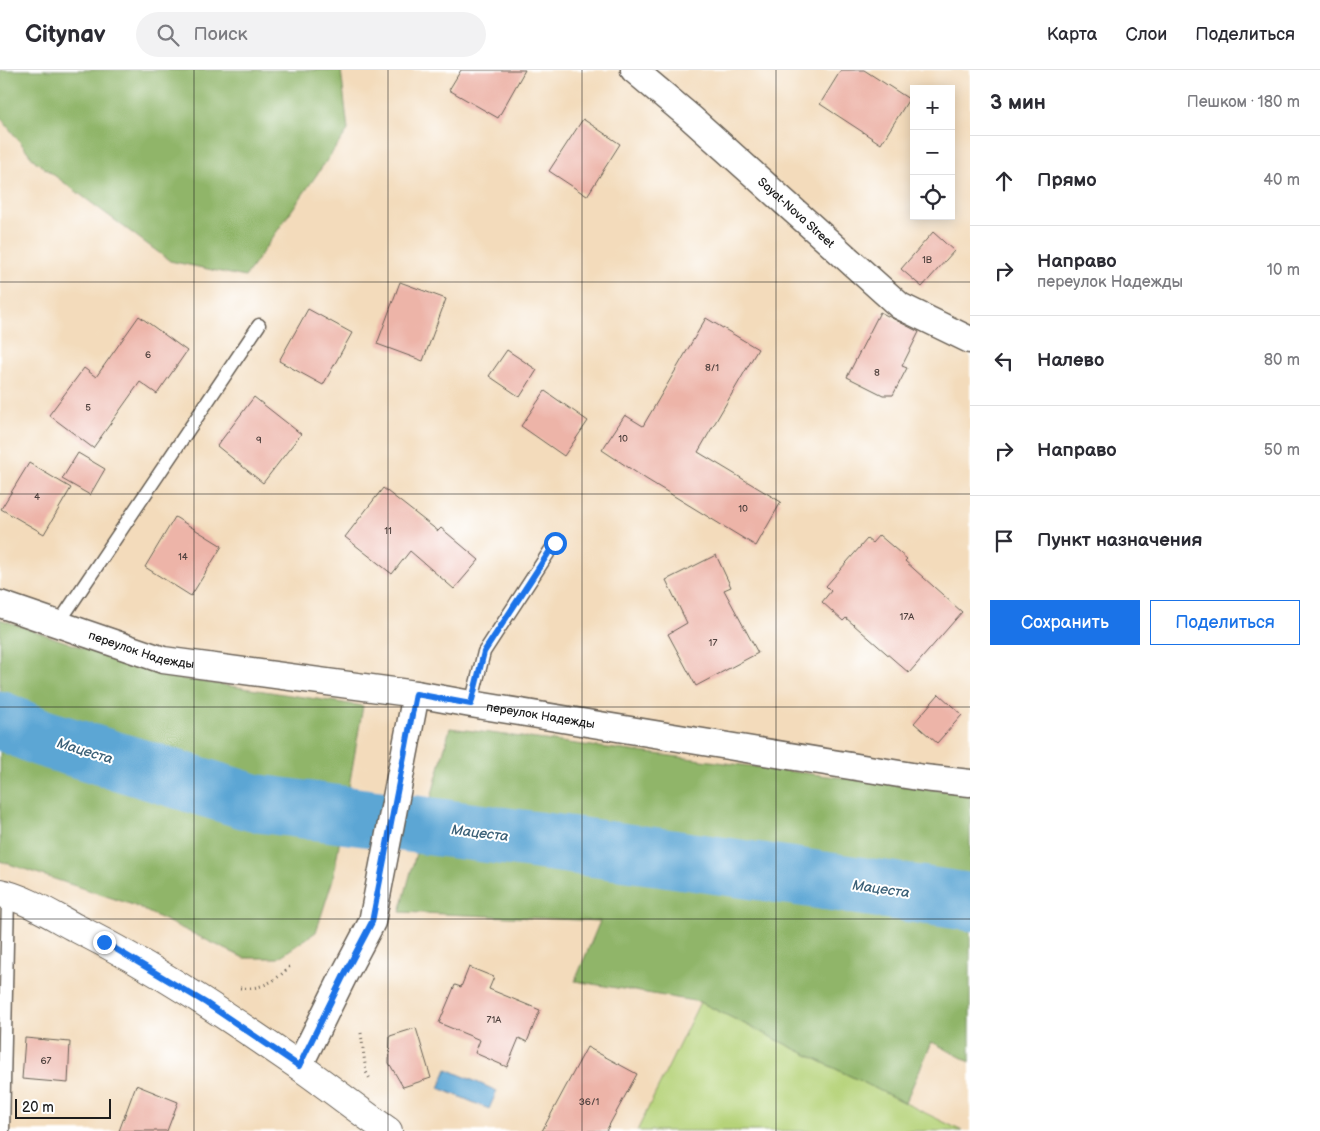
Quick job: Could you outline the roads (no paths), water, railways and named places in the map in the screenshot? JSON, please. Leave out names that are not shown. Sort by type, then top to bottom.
[{"type":"street","name":"Sayat-Nova Street","points":[[634,70],[691,118],[900,306],[970,340]]},
{"type":"street","name":"переулок Надежды","points":[[0,604],[163,660],[416,694],[924,778],[970,783]]},
{"type":"street","points":[[299,1066],[372,922],[416,694]]},
{"type":"street","points":[[4,894],[104,942],[206,1003],[299,1066],[388,1131]]},
{"type":"lane","points":[[58,624],[259,325]]},
{"type":"lane","points":[[471,704],[484,652],[555,543]]},
{"type":"lane","points":[[3,1131],[4,894]]},
{"type":"water","points":[[447,1069],[497,1091],[489,1109],[439,1088]]},
{"type":"waterway","name":"Мацеста","points":[[0,720],[42,738],[255,803],[661,857],[970,902]]}]
